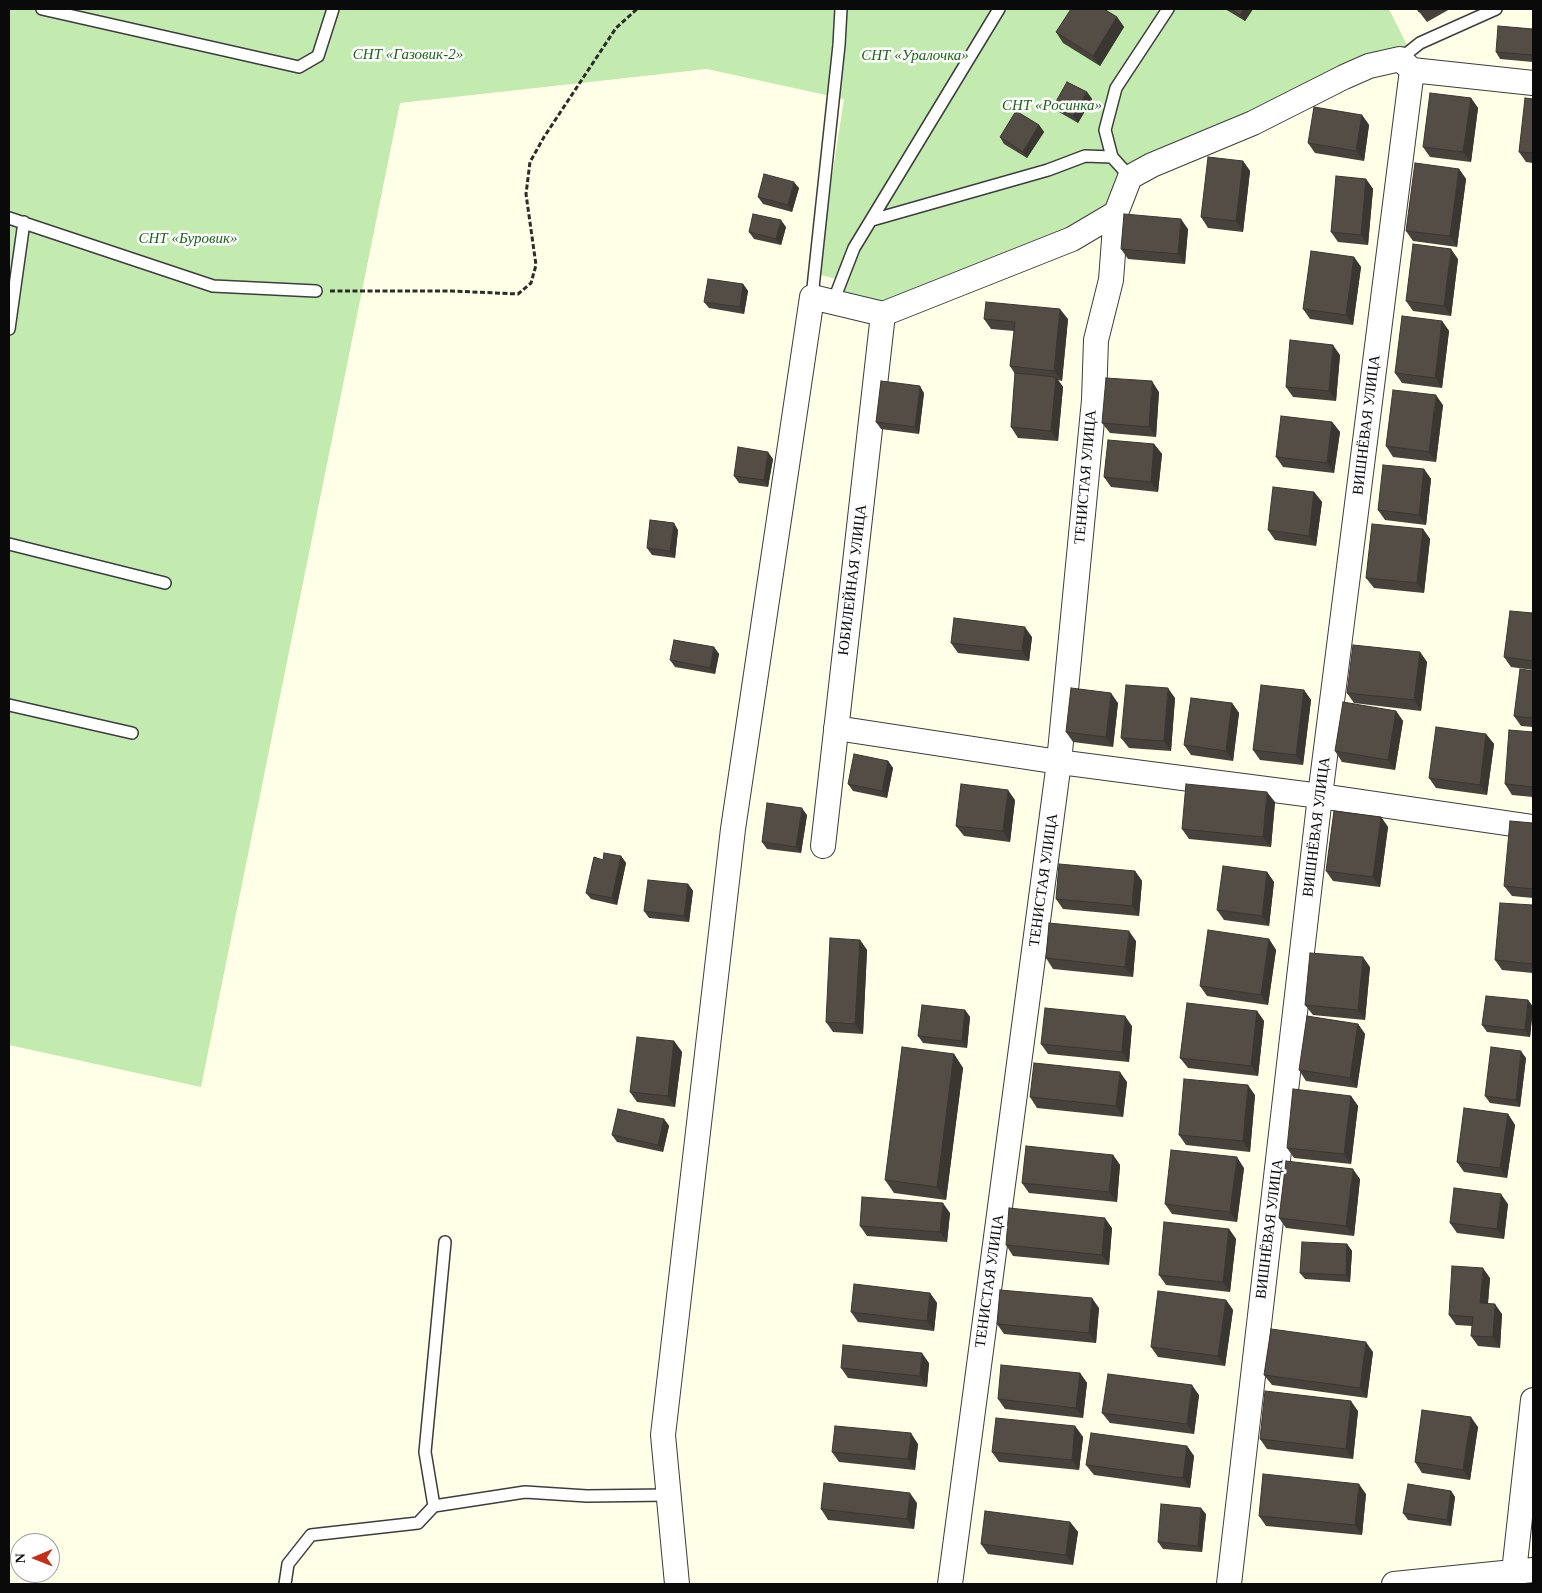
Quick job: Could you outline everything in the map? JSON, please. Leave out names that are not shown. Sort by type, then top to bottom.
[{"type":"street","points":[[1130,177],[1152,165],[1253,123],[1369,66],[1406,65],[1533,83]]},
{"type":"street","name":"ВИШНЁВАЯ УЛИЦА","points":[[1228,1584],[1406,65]]},
{"type":"street","name":"ТЕНИСТАЯ УЛИЦА","points":[[950,1584],[1059,762],[1094,400],[1096,340],[1111,280],[1116,213],[1130,177]]},
{"type":"street","points":[[677,1584],[663,1434],[732,839],[822,300],[883,314],[1072,239],[1116,213]]},
{"type":"street","name":"ЮБИЛЕЙНАЯ УЛИЦА","points":[[823,846],[883,314]]},
{"type":"street","points":[[836,728],[1059,762],[1320,796],[1533,827]]},
{"type":"street","points":[[1394,1584],[1524,1571],[1533,1400]]},
{"type":"lane","points":[[42,9],[299,67],[318,56],[333,9]]},
{"type":"lane","points":[[822,300],[841,9]]},
{"type":"lane","points":[[822,300],[999,9]]},
{"type":"lane","points":[[1130,177],[1112,158],[1105,130],[1116,88],[1168,9]]},
{"type":"lane","points":[[1406,65],[1420,43],[1496,9]]},
{"type":"lane","points":[[872,220],[1048,170],[1085,156],[1112,158]]},
{"type":"lane","points":[[9,218],[213,286],[316,291]]},
{"type":"lane","points":[[9,329],[24,222]]},
{"type":"lane","points":[[9,544],[164,583]]},
{"type":"lane","points":[[9,705],[132,733]]},
{"type":"lane","points":[[434,1506],[425,1452],[445,1242]]},
{"type":"lane","points":[[285,1584],[288,1564],[311,1535],[418,1523],[434,1506],[525,1492],[587,1496],[668,1495]]},
{"type":"path","points":[[316,291],[452,291],[518,294],[531,283],[536,265],[526,194],[530,162],[544,137],[616,28],[637,9]]},
{"type":"green space","name":"СНТ «Буровик»","points":[[9,9],[1389,9],[1409,49],[1356,67],[1116,180],[1110,210],[885,309],[848,297],[836,279],[817,274],[844,99],[707,69],[400,103],[201,1087],[9,1045]]},
{"type":"building","points":[[1071,9],[1104,9],[1117,17],[1093,56],[1056,32]]},
{"type":"building","points":[[1231,9],[1244,9],[1240,15]]},
{"type":"building","points":[[1498,26],[1533,29],[1533,55],[1496,52]]},
{"type":"building","points":[[1067,82],[1087,92],[1073,116],[1054,105]]},
{"type":"building","points":[[1430,93],[1471,98],[1463,152],[1423,147]]},
{"type":"building","points":[[1525,98],[1533,99],[1533,153],[1519,152]]},
{"type":"building","points":[[1314,107],[1362,115],[1356,151],[1308,143]]},
{"type":"building","points":[[1016,111],[1039,125],[1023,152],[1000,137]]},
{"type":"building","points":[[1208,157],[1243,161],[1236,221],[1201,217]]},
{"type":"building","points":[[1415,163],[1459,169],[1450,236],[1406,231]]},
{"type":"building","points":[[764,174],[794,182],[788,205],[758,197]]},
{"type":"building","points":[[1336,176],[1366,179],[1361,235],[1331,232]]},
{"type":"building","points":[[753,214],[781,220],[776,239],[749,232]]},
{"type":"building","points":[[1124,214],[1181,219],[1178,254],[1121,249]]},
{"type":"building","points":[[1413,244],[1451,249],[1444,306],[1406,301]]},
{"type":"building","points":[[1311,251],[1354,257],[1346,315],[1303,309]]},
{"type":"building","points":[[708,279],[743,284],[740,307],[704,302]]},
{"type":"building","points":[[986,302],[1060,309],[1054,371],[1010,366],[1015,322],[984,319]]},
{"type":"building","points":[[1402,316],[1442,321],[1435,378],[1395,373]]},
{"type":"building","points":[[1290,340],[1333,345],[1329,391],[1286,387]]},
{"type":"building","points":[[1015,373],[1056,377],[1051,431],[1011,427]]},
{"type":"building","points":[[1106,378],[1152,381],[1149,427],[1102,423]]},
{"type":"building","points":[[881,381],[920,386],[915,427],[876,422]]},
{"type":"building","points":[[1393,390],[1436,395],[1429,452],[1386,446]]},
{"type":"building","points":[[1281,416],[1332,422],[1327,463],[1276,457]]},
{"type":"building","points":[[1108,440],[1154,444],[1151,482],[1104,477]]},
{"type":"building","points":[[738,447],[768,452],[764,480],[734,476]]},
{"type":"building","points":[[1383,465],[1424,469],[1419,515],[1378,510]]},
{"type":"building","points":[[1273,487],[1314,492],[1309,536],[1268,530]]},
{"type":"building","points":[[650,520],[674,523],[670,551],[647,548]]},
{"type":"building","points":[[1372,524],[1423,529],[1417,583],[1366,578]]},
{"type":"building","points":[[1510,611],[1533,613],[1533,661],[1504,657]]},
{"type":"building","points":[[954,618],[1025,627],[1022,651],[951,643]]},
{"type":"building","points":[[674,640],[714,647],[710,668],[670,660]]},
{"type":"building","points":[[1353,645],[1420,652],[1414,700],[1347,693]]},
{"type":"building","points":[[1520,669],[1533,671],[1533,718],[1514,716]]},
{"type":"building","points":[[1126,685],[1168,688],[1164,741],[1121,738]]},
{"type":"building","points":[[1261,685],[1304,690],[1296,755],[1253,750]]},
{"type":"building","points":[[1071,688],[1111,693],[1106,737],[1066,732]]},
{"type":"building","points":[[1191,698],[1232,703],[1226,751],[1184,745]]},
{"type":"building","points":[[1343,702],[1396,711],[1388,760],[1335,751]]},
{"type":"building","points":[[1436,727],[1486,734],[1480,785],[1429,778]]},
{"type":"building","points":[[1509,730],[1533,732],[1533,787],[1505,784]]},
{"type":"building","points":[[854,754],[888,761],[882,791],[848,784]]},
{"type":"building","points":[[961,784],[1008,790],[1003,831],[956,826]]},
{"type":"building","points":[[1186,784],[1267,792],[1263,837],[1182,829]]},
{"type":"building","points":[[767,803],[802,808],[796,847],[762,842]]},
{"type":"building","points":[[1334,811],[1381,817],[1373,877],[1326,871]]},
{"type":"building","points":[[1510,821],[1533,823],[1533,889],[1504,886]]},
{"type":"building","points":[[604,853],[621,856],[612,898],[586,893],[594,857],[603,860]]},
{"type":"building","points":[[1059,864],[1135,871],[1132,906],[1056,899]]},
{"type":"building","points":[[1223,866],[1267,872],[1262,916],[1217,910]]},
{"type":"building","points":[[648,880],[688,884],[684,916],[644,911]]},
{"type":"building","points":[[1500,903],[1533,905],[1533,964],[1495,960]]},
{"type":"building","points":[[1049,923],[1129,931],[1125,967],[1046,958]]},
{"type":"building","points":[[1208,930],[1269,939],[1261,995],[1200,986]]},
{"type":"building","points":[[830,938],[860,940],[855,1024],[826,1022]]},
{"type":"building","points":[[1310,953],[1363,957],[1358,1010],[1305,1005]]},
{"type":"building","points":[[1486,996],[1528,1000],[1525,1030],[1482,1025]]},
{"type":"building","points":[[1187,1003],[1257,1011],[1251,1066],[1180,1058]]},
{"type":"building","points":[[922,1005],[965,1010],[962,1041],[918,1036]]},
{"type":"building","points":[[1045,1008],[1125,1016],[1122,1052],[1041,1044]]},
{"type":"building","points":[[1307,1016],[1358,1024],[1350,1078],[1299,1070]]},
{"type":"building","points":[[637,1037],[674,1041],[668,1096],[630,1092]]},
{"type":"building","points":[[902,1047],[954,1054],[937,1187],[885,1180]]},
{"type":"building","points":[[1491,1047],[1521,1051],[1516,1100],[1485,1096]]},
{"type":"building","points":[[1034,1063],[1120,1072],[1116,1106],[1030,1097]]},
{"type":"building","points":[[1184,1079],[1248,1085],[1243,1141],[1179,1135]]},
{"type":"building","points":[[1293,1089],[1351,1096],[1344,1154],[1287,1148]]},
{"type":"building","points":[[1464,1108],[1508,1114],[1500,1168],[1457,1162]]},
{"type":"building","points":[[618,1109],[664,1119],[658,1145],[612,1135]]},
{"type":"building","points":[[1026,1146],[1113,1155],[1109,1192],[1022,1183]]},
{"type":"building","points":[[1171,1150],[1237,1157],[1230,1212],[1165,1204]]},
{"type":"building","points":[[1286,1161],[1353,1169],[1346,1226],[1279,1218]]},
{"type":"building","points":[[1454,1188],[1501,1194],[1497,1229],[1450,1223]]},
{"type":"building","points":[[862,1197],[943,1203],[940,1232],[860,1226]]},
{"type":"building","points":[[1009,1208],[1105,1218],[1102,1255],[1006,1245]]},
{"type":"building","points":[[1164,1222],[1229,1229],[1223,1282],[1159,1275]]},
{"type":"building","points":[[1302,1242],[1347,1244],[1346,1275],[1300,1273]]},
{"type":"building","points":[[1452,1266],[1483,1268],[1480,1303],[1495,1304],[1493,1337],[1471,1336],[1473,1317],[1449,1315]]},
{"type":"building","points":[[854,1284],[930,1293],[927,1321],[851,1312]]},
{"type":"building","points":[[1000,1290],[1092,1298],[1089,1333],[997,1324]]},
{"type":"building","points":[[1158,1291],[1226,1300],[1218,1356],[1151,1347]]},
{"type":"building","points":[[1271,1329],[1366,1342],[1360,1388],[1264,1375]]},
{"type":"building","points":[[843,1345],[922,1353],[920,1376],[841,1368]]},
{"type":"building","points":[[1001,1365],[1080,1373],[1076,1408],[998,1399]]},
{"type":"building","points":[[1108,1374],[1192,1385],[1187,1424],[1102,1413]]},
{"type":"building","points":[[1265,1391],[1351,1401],[1346,1449],[1260,1439]]},
{"type":"building","points":[[1422,1410],[1471,1417],[1463,1470],[1415,1462]]},
{"type":"building","points":[[996,1418],[1075,1426],[1072,1460],[992,1452]]},
{"type":"building","points":[[835,1426],[911,1433],[908,1459],[832,1452]]},
{"type":"building","points":[[1091,1433],[1187,1446],[1183,1478],[1086,1465]]},
{"type":"building","points":[[1263,1474],[1359,1484],[1355,1525],[1259,1516]]},
{"type":"building","points":[[824,1483],[910,1493],[907,1519],[821,1509]]},
{"type":"building","points":[[1408,1484],[1451,1491],[1447,1520],[1403,1513]]},
{"type":"building","points":[[1161,1504],[1201,1508],[1198,1546],[1158,1542]]},
{"type":"building","points":[[985,1511],[1070,1522],[1066,1555],[981,1544]]},
{"type":"park label","name":"СНТ «Газовик-2»","points":[[408,55]]},
{"type":"park label","name":"СНТ «Уралочка»","points":[[915,56]]},
{"type":"park label","name":"СНТ «Росинка»","points":[[1052,106]]}]
